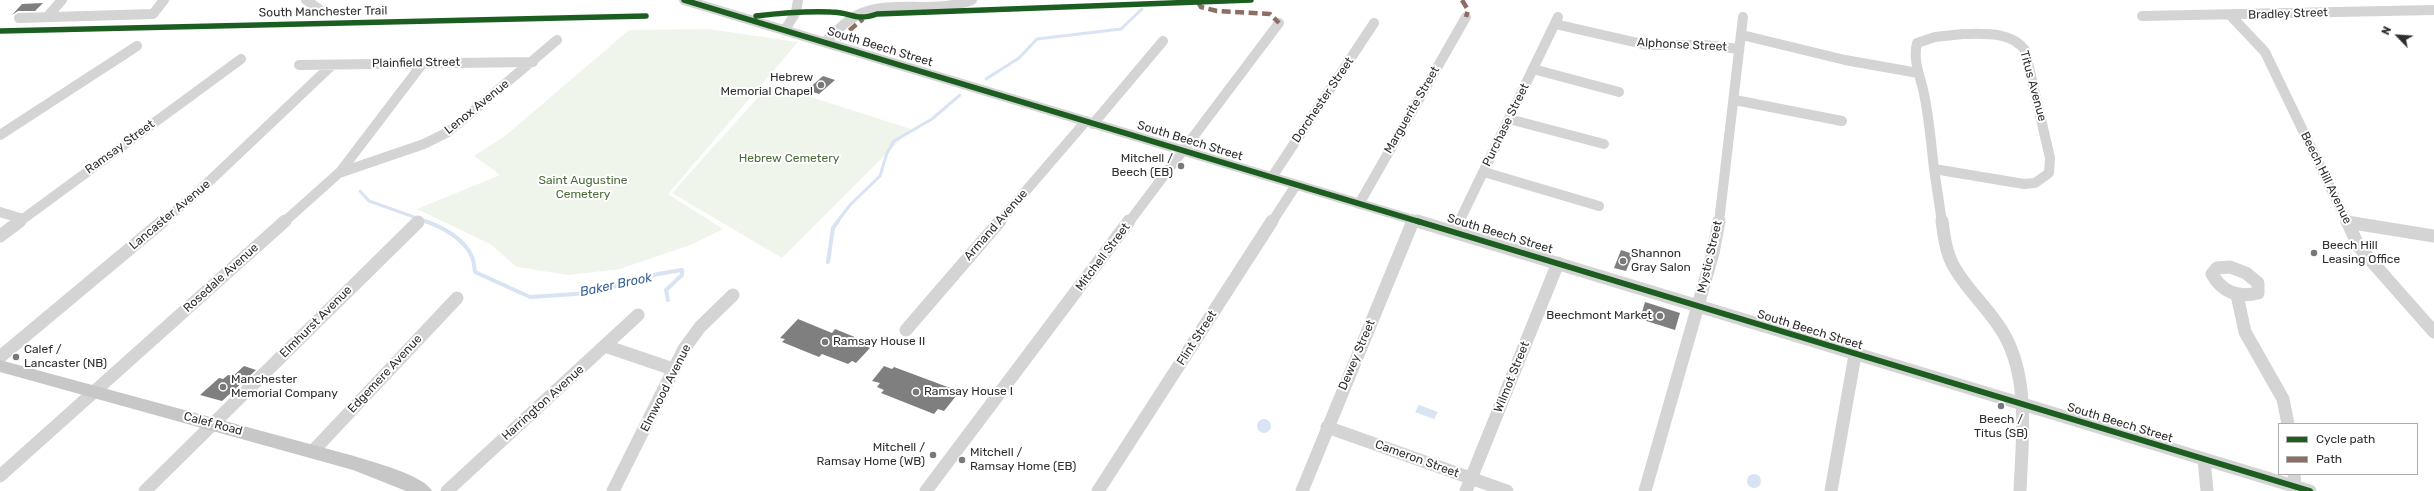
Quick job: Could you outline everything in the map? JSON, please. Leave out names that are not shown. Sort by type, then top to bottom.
[{"type":"main road","name":"Calef Road","points":[[0,366],[313,451],[375,470],[423,491]]},
{"type":"street","points":[[47,17],[62,0]]},
{"type":"street","points":[[19,18],[153,14],[164,0]]},
{"type":"street","points":[[306,0],[319,9]]},
{"type":"street","name":"South Beech Street","points":[[684,0],[1558,263],[2022,405],[2204,459],[2294,480],[2310,491]]},
{"type":"street","points":[[785,30],[796,12],[798,0]]},
{"type":"street","points":[[825,42],[856,16],[868,11],[950,7],[972,0]]},
{"type":"street","name":"Bradley Street","points":[[2142,16],[2231,16],[2434,10]]},
{"type":"street","name":"Beech Hill Avenue","points":[[2231,16],[2265,52],[2359,247],[2369,260],[2414,306],[2434,332]]},
{"type":"street","name":"Marguerite Street","points":[[1359,204],[1466,17]]},
{"type":"street","name":"Mystic Street","points":[[1645,491],[1713,254],[1735,100],[1743,17]]},
{"type":"street","name":"Alphonse Street","points":[[1556,21],[1647,45],[1704,45],[1739,49]]},
{"type":"street","name":"Purchase Street","points":[[1454,232],[1556,21]]},
{"type":"street","name":"Mitchell Street","points":[[926,491],[1279,22]]},
{"type":"street","name":"Dorchester Street","points":[[1272,177],[1374,23]]},
{"type":"street","points":[[1742,35],[1858,63],[1918,72]]},
{"type":"street","name":"Titus Avenue","points":[[1934,169],[2012,182],[2035,182],[2049,173],[2050,158],[2025,50],[2016,40],[1992,35],[1941,36],[1922,39],[1917,43],[1915,49],[1918,72],[1923,89],[1934,169],[1945,244],[1949,260],[1962,282],[1983,305],[2005,336],[2018,374],[2022,405],[2020,491]]},
{"type":"street","name":"Lenox Avenue","points":[[340,172],[436,138],[465,120],[557,40]]},
{"type":"street","name":"Armand Avenue","points":[[906,330],[1163,41]]},
{"type":"street","points":[[0,135],[137,46]]},
{"type":"street","name":"Ramsay Street","points":[[0,236],[240,59]]},
{"type":"street","name":"Plainfield Street","points":[[299,65],[533,62]]},
{"type":"street","name":"Rosedale Avenue","points":[[0,476],[340,172],[423,63]]},
{"type":"street","name":"Lancaster Avenue","points":[[0,357],[198,192],[332,65]]},
{"type":"street","points":[[1533,70],[1619,92]]},
{"type":"street","points":[[1735,100],[1842,121]]},
{"type":"street","points":[[1509,119],[1604,144]]},
{"type":"street","points":[[1484,172],[1599,206]]},
{"type":"street","name":"Flint Street","points":[[1098,491],[1296,184]]},
{"type":"street","points":[[0,212],[23,219]]},
{"type":"street","name":"Dewey Street","points":[[1302,491],[1327,427],[1414,220]]},
{"type":"street","name":"Elmhurst Avenue","points":[[145,491],[215,424],[234,403],[418,222]]},
{"type":"street","points":[[2348,222],[2434,236]]},
{"type":"street","name":"Wilmot Street","points":[[1468,485],[1558,263]]},
{"type":"street","name":"Elmwood Avenue","points":[[613,491],[673,369],[700,327],[734,295]]},
{"type":"street","points":[[2237,295],[2244,332],[2283,399],[2288,423]]},
{"type":"street","name":"Edgemere Avenue","points":[[313,451],[456,298]]},
{"type":"street","name":"Harrington Avenue","points":[[447,491],[638,315]]},
{"type":"street","points":[[606,346],[673,369]]},
{"type":"street","points":[[1831,491],[1855,355]]},
{"type":"street","name":"Cameron Street","points":[[1327,427],[1468,485],[1507,491]]},
{"type":"street","points":[[2204,459],[2207,491]]},
{"type":"green space","name":"Saint Augustine Cemetery","points":[[708,29],[798,42],[668,194],[723,229],[693,244],[620,269],[568,275],[517,267],[490,244],[417,209],[500,175],[474,156],[505,136],[629,30]]},
{"type":"green space","name":"Hebrew Cemetery","points":[[770,84],[911,129],[782,258],[672,193]]},
{"type":"water","points":[[1419,405],[1438,412],[1434,419],[1415,412]]},
{"type":"water","points":[[1261,419],[1267,419],[1271,423],[1271,429],[1267,433],[1261,433],[1257,429],[1257,423]]},
{"type":"water","points":[[1751,474],[1757,474],[1761,478],[1761,484],[1757,488],[1751,488],[1747,484],[1747,478]]},
{"type":"building","points":[[43,3],[35,11],[18,11],[12,15],[22,4]]},
{"type":"building","name":"Hebrew Memorial Chapel","points":[[823,76],[835,80],[819,94],[807,90]]},
{"type":"building","name":"Shannon Gray Salon","points":[[1621,250],[1633,254],[1626,271],[1614,268]]},
{"type":"building","name":"Beechmont Market","points":[[1645,302],[1680,313],[1675,330],[1640,319]]},
{"type":"building","name":"Ramsay House II","points":[[798,319],[832,333],[835,329],[867,342],[864,345],[870,348],[856,363],[852,361],[848,364],[822,354],[819,357],[782,342],[785,339],[780,338]]},
{"type":"building","name":"Manchester Memorial Company","points":[[244,366],[256,370],[222,401],[200,395],[219,378],[223,379],[228,375],[233,376]]},
{"type":"building","name":"Ramsay House I","points":[[884,366],[892,369],[894,367],[953,389],[949,393],[956,396],[944,411],[938,409],[934,414],[881,393],[884,390],[877,387],[880,383],[872,381]]},
{"type":"waterway","name":"Baker Brook","points":[[986,79],[1019,58],[1037,39],[1121,29],[1142,9]]},
{"type":"waterway","name":"Baker Brook","points":[[837,222],[850,205],[880,176],[887,153],[894,141],[932,119],[960,95]]},
{"type":"waterway","name":"Baker Brook","points":[[360,191],[369,201],[428,222]]},
{"type":"waterway","name":"Baker Brook","points":[[425,221],[445,230],[459,239],[469,251],[473,259],[475,272],[530,297],[590,293],[658,274],[682,270],[682,275],[666,290],[668,300]]},
{"type":"waterway","name":"Baker Brook","points":[[828,262],[833,228],[838,221]]},
{"type":"marked path","points":[[1462,0],[1468,10],[1466,17]]},
{"type":"marked path","points":[[1198,2],[1201,7],[1217,11],[1270,14],[1279,23]]},
{"type":"marked path","points":[[839,39],[863,19]]},
{"type":"cycle path","points":[[684,0],[2310,491]]},
{"type":"cycle path","points":[[756,16],[796,12],[834,12],[863,19],[877,14],[945,12],[969,9],[1251,0]]},
{"type":"cycle path","name":"South Manchester Trail","points":[[0,31],[646,16]]},
{"type":"place","name":"Hebrew Memorial Chapel","points":[[821,85]]},
{"type":"place","name":"Mitchell / Beech (EB)","points":[[1181,166]]},
{"type":"place","name":"Beech Hill Leasing Office","points":[[2314,253]]},
{"type":"place","name":"Shannon Gray Salon","points":[[1623,261]]},
{"type":"place","name":"Beechmont Market","points":[[1660,316]]},
{"type":"place","name":"Ramsay House II","points":[[825,342]]},
{"type":"place","name":"Calef / Lancaster (NB)","points":[[16,357]]},
{"type":"place","name":"Manchester Memorial Company","points":[[223,387]]},
{"type":"place","name":"Ramsay House I","points":[[916,392]]},
{"type":"place","name":"Beech / Titus (SB)","points":[[2001,406]]},
{"type":"place","name":"Mitchell / Ramsay Home (WB)","points":[[933,455]]},
{"type":"place","name":"Mitchell / Ramsay Home (EB)","points":[[962,460]]}]
